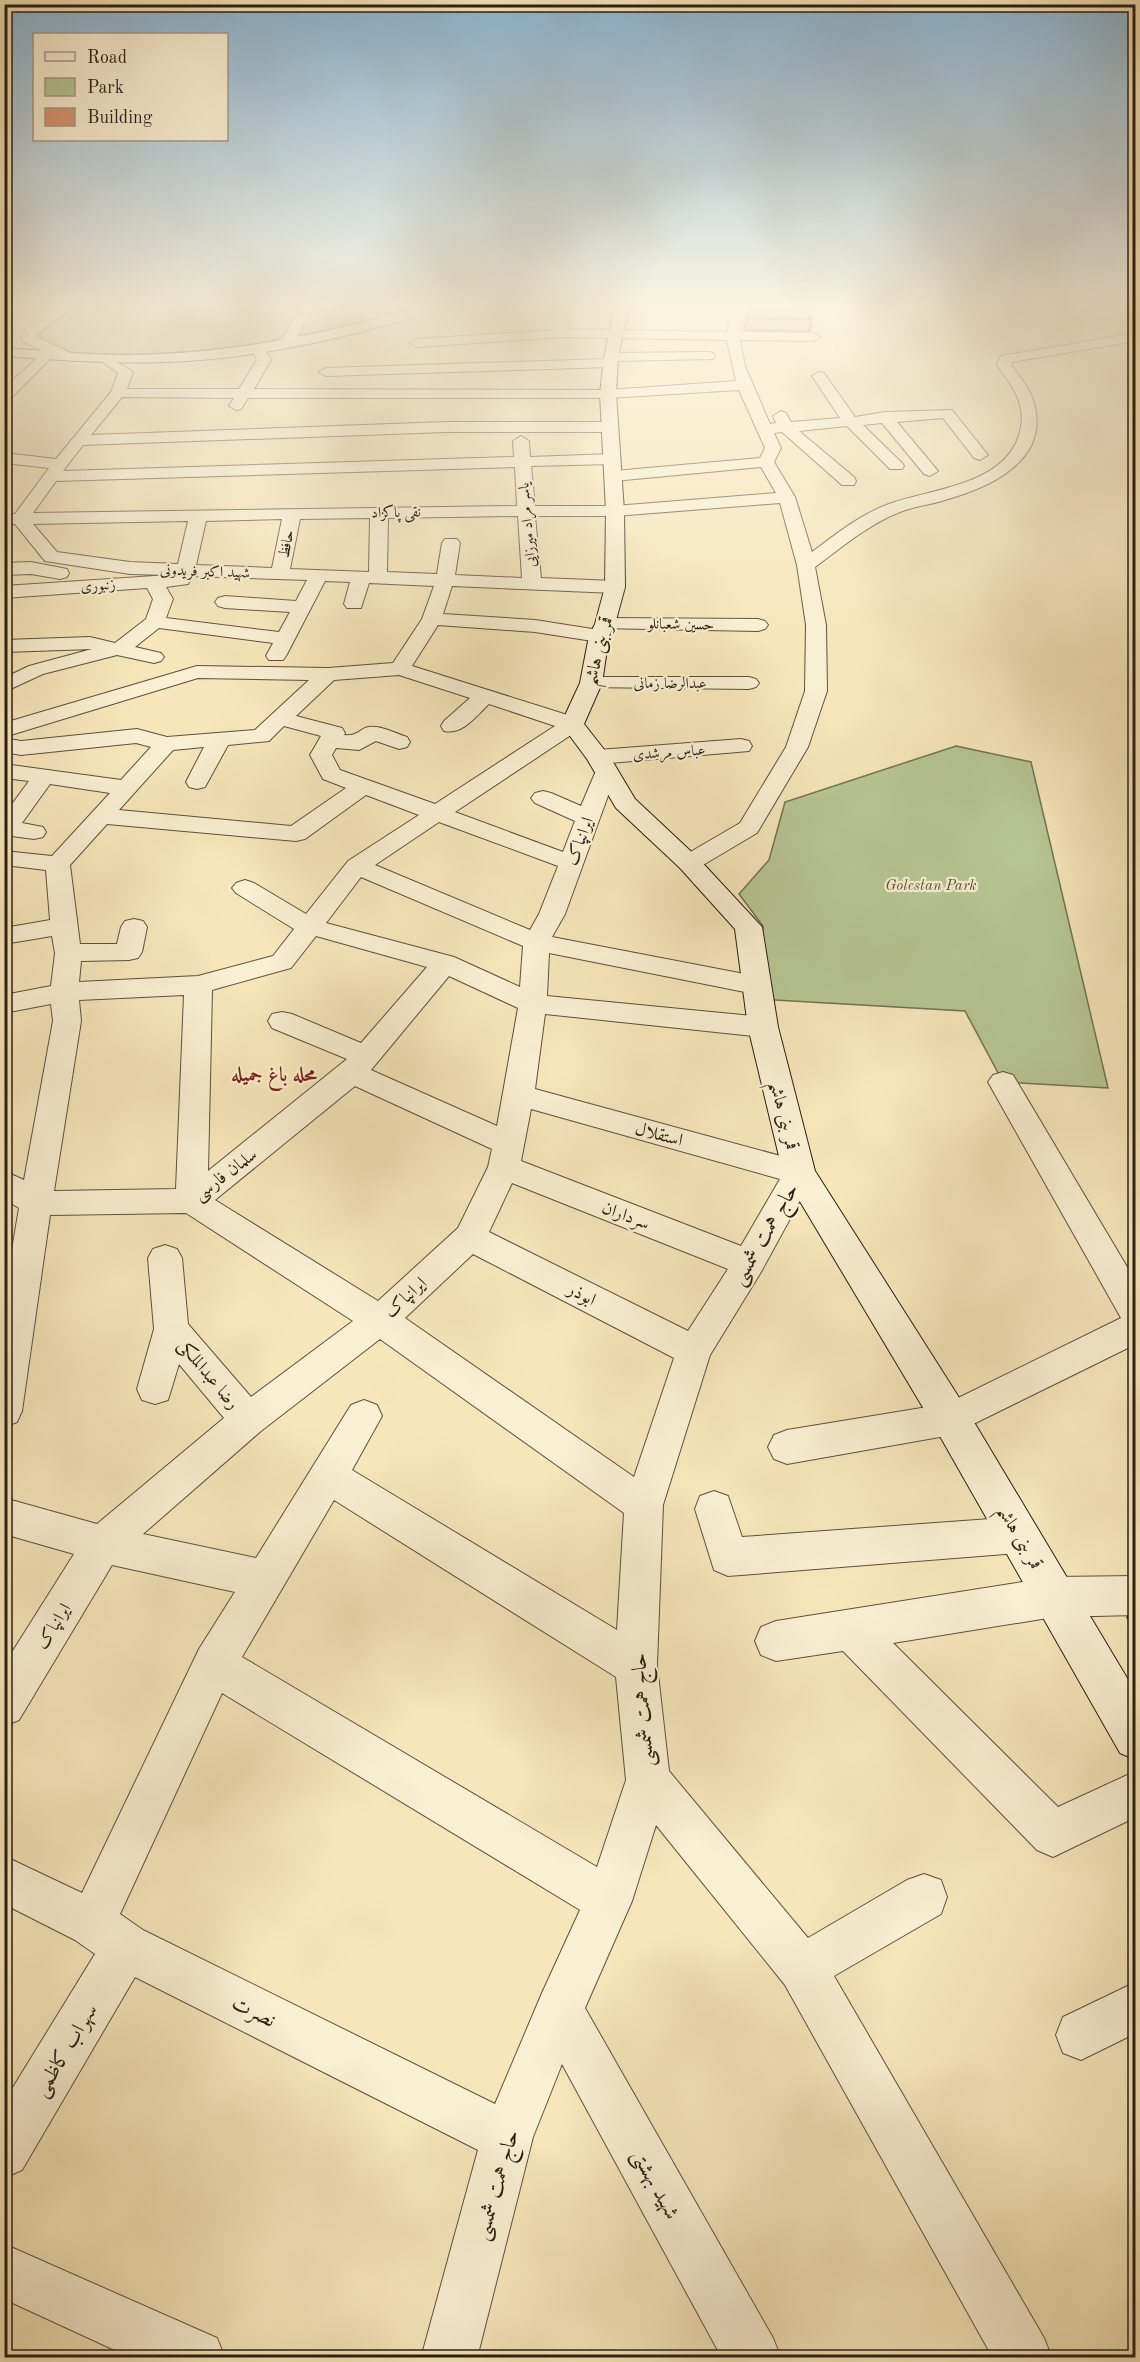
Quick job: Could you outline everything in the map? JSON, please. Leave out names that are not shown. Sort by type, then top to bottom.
[{"type":"street","points":[[12,519],[56,470],[98,417]]},
{"type":"street","points":[[227,459],[225,422],[228,417]]},
{"type":"street","points":[[4,458],[56,470],[227,459],[411,417]]},
{"type":"street","points":[[444,417],[453,464],[470,511]]},
{"type":"street","points":[[476,417],[520,427],[610,427]]},
{"type":"street","name":"یاسر مراد میرزایی","points":[[519,417],[532,583]]},
{"type":"street","name":"قمر بنی هاشم","points":[[609,417],[614,468],[615,587],[602,630],[591,683],[572,724],[602,764],[625,803],[689,864],[748,927],[763,1027],[799,1173],[951,1419],[1136,1737]]},
{"type":"street","points":[[759,417],[773,448],[766,462]]},
{"type":"street","points":[[781,417],[785,427],[848,482]]},
{"type":"street","points":[[847,417],[897,466]]},
{"type":"street","points":[[765,429],[883,417]]},
{"type":"street","points":[[885,417],[930,471]]},
{"type":"street","points":[[950,417],[980,455]]},
{"type":"street","points":[[806,565],[859,526],[894,508],[939,497],[994,476],[1022,451],[1030,423],[1029,417]]},
{"type":"street","points":[[79,440],[326,473],[453,464],[522,462],[614,468],[766,462]]},
{"type":"street","points":[[689,864],[749,828],[797,747],[816,691],[816,625],[806,565],[787,497],[766,462]]},
{"type":"street","name":"نقی پاکزاد","points":[[12,519],[211,512],[292,514],[328,508],[379,512],[615,511],[787,497]]},
{"type":"street","points":[[186,570],[211,512]]},
{"type":"street","points":[[354,604],[370,577],[379,512]]},
{"type":"street","name":"حافظ","points":[[280,574],[292,514]]},
{"type":"street","name":"شهید اکبر فریدونی","points":[[12,519],[51,557],[130,568],[615,587]]},
{"type":"street","points":[[400,669],[432,620],[445,580],[451,543]]},
{"type":"street","points":[[4,569],[32,568],[64,574],[95,585]]},
{"type":"street","name":"زنبوری","points":[[4,592],[181,580],[186,570]]},
{"type":"street","points":[[215,630],[235,572]]},
{"type":"street","points":[[267,673],[319,575]]},
{"type":"street","points":[[4,686],[36,670],[121,648],[155,622],[163,599],[153,581]]},
{"type":"street","points":[[475,622],[484,581]]},
{"type":"street","points":[[225,602],[302,607]]},
{"type":"street","name":"حسین شعبانلو","points":[[432,620],[475,622],[531,635],[602,630],[758,625]]},
{"type":"street","points":[[155,622],[285,639]]},
{"type":"street","points":[[4,646],[90,643],[154,657]]},
{"type":"street","points":[[4,731],[197,672],[328,674],[400,669],[572,724]]},
{"type":"street","points":[[4,745],[21,748],[137,736],[166,744],[261,736],[328,674]]},
{"type":"street","name":"عبدالرضا زمانی","points":[[591,683],[749,683]]},
{"type":"street","points":[[452,726],[484,697]]},
{"type":"street","points":[[280,718],[334,733],[321,755],[331,774],[571,862]]},
{"type":"street","points":[[4,1005],[64,992],[198,985],[282,962],[357,866],[572,724]]},
{"type":"street","points":[[329,741],[359,743],[373,733],[399,742]]},
{"type":"street","points":[[197,782],[220,739]]},
{"type":"street","points":[[4,1411],[67,1021],[64,992],[68,953],[63,926],[58,864],[166,744]]},
{"type":"street","name":"عباس مرشدی","points":[[602,764],[741,746]]},
{"type":"street","name":"ایرانپاک","points":[[4,1705],[103,1544],[248,1420],[380,1320],[470,1238],[506,1155],[519,1095],[533,1004],[536,942],[552,914],[588,818],[602,764]]},
{"type":"street","points":[[5,772],[127,788]]},
{"type":"street","points":[[34,832],[7,828],[44,776]]},
{"type":"street","points":[[102,816],[296,834],[364,786]]},
{"type":"street","points":[[543,798],[588,818]]},
{"type":"street","points":[[4,858],[58,864]]},
{"type":"street","points":[[357,866],[536,942],[755,985]]},
{"type":"street","points":[[245,888],[308,926],[445,963],[533,1004],[763,1027]]},
{"type":"street","points":[[4,936],[63,926]]},
{"type":"street","points":[[68,953],[129,952],[134,927]]},
{"type":"street","name":"سلمان فارسی","points":[[36,1203],[192,1201],[359,1065],[445,963]]},
{"type":"street","points":[[198,985],[192,1201],[380,1320],[644,1505]]},
{"type":"street","points":[[282,1021],[506,1155]]},
{"type":"street","points":[[1003,1082],[1136,1313]]},
{"type":"street","name":"استقلال","points":[[519,1095],[799,1173]]},
{"type":"street","name":"سرداران","points":[[506,1155],[749,1263]]},
{"type":"street","name":"حاج همت شمسی","points":[[449,2358],[507,2136],[559,2010],[609,1901],[648,1780],[636,1665],[644,1505],[694,1351],[749,1263],[799,1173]]},
{"type":"street","points":[[4,1184],[36,1203]]},
{"type":"street","name":"ابوذر","points":[[470,1238],[694,1351]]},
{"type":"street","name":"رضا عبدالملکی","points":[[155,1389],[171,1329],[165,1258]]},
{"type":"street","points":[[787,1447],[951,1419],[1136,1327]]},
{"type":"street","name":"رضا عبدالملکی","points":[[171,1329],[248,1420]]},
{"type":"street","name":"سهراب کاظمی","points":[[4,2152],[109,1935],[214,1664],[364,1416]]},
{"type":"street","points":[[327,1476],[636,1665]]},
{"type":"street","points":[[714,1509],[728,1557],[1018,1535]]},
{"type":"street","points":[[4,1516],[103,1544],[265,1579]]},
{"type":"street","points":[[776,1641],[1054,1597],[1136,1595]]},
{"type":"street","points":[[850,1629],[1053,1834],[1136,1793]]},
{"type":"street","points":[[214,1664],[609,1901]]},
{"type":"street","points":[[648,1780],[802,1968],[1023,2358]]},
{"type":"street","name":"نصرت","points":[[4,1879],[109,1935],[507,2136]]},
{"type":"street","points":[[802,1968],[924,1897]]},
{"type":"street","points":[[1081,2035],[1136,2006]]},
{"type":"street","name":"شهید بهشتی","points":[[559,2010],[753,2358]]},
{"type":"street","points":[[4,2271],[197,2358]]},
{"type":"green space","name":"Golestan Park","points":[[956,746],[1031,762],[1108,1088],[1003,1082],[965,1011],[759,999],[763,926],[739,894],[769,860],[785,802]]},
{"type":"district","name":"محله باغ‌ جمیله","points":[[274,1074]]}]
